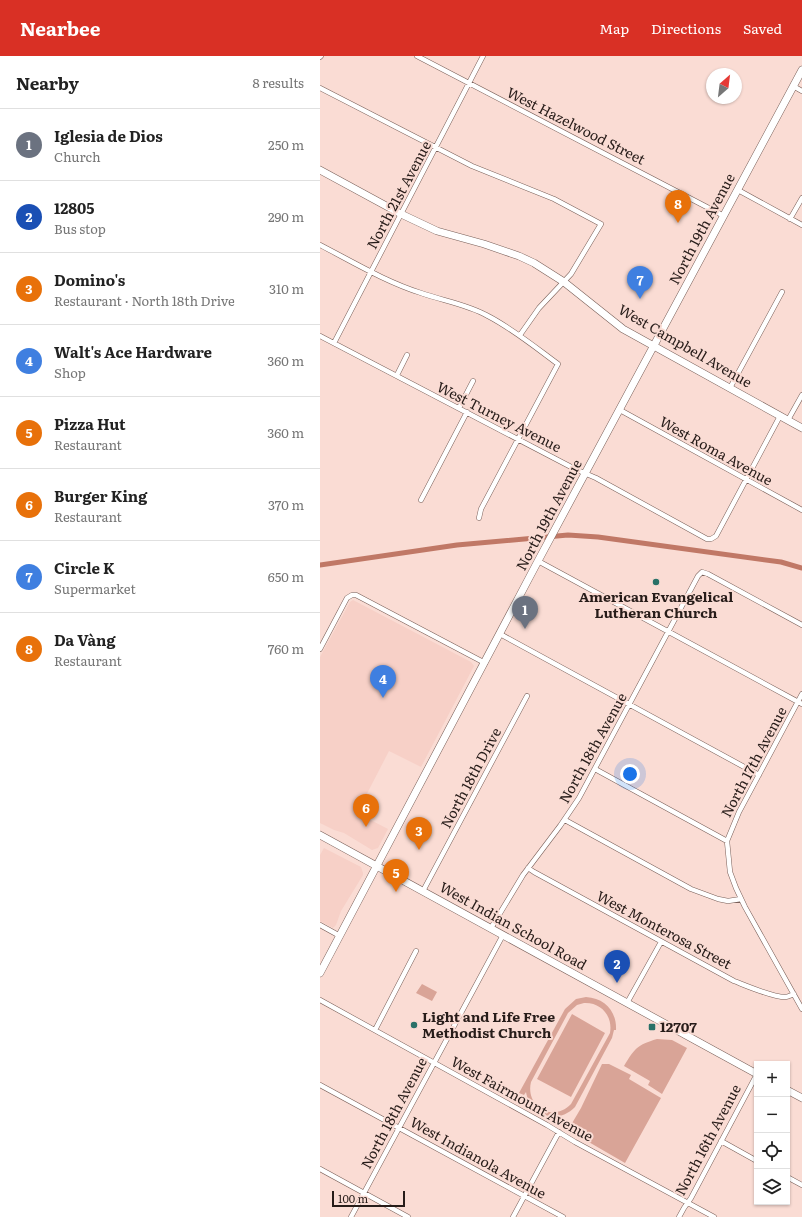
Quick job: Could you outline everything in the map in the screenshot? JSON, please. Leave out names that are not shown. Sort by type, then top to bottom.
[{"type":"main road","name":"North 19th Avenue","points":[[320,973],[378,866],[538,561],[802,70]]},
{"type":"main road","name":"West Campbell Avenue","points":[[320,170],[401,214],[436,231],[484,244],[519,256],[534,263],[564,282],[616,324],[802,428]]},
{"type":"main road","name":"West Indian School Road","points":[[320,834],[754,1072]]},
{"type":"main road","points":[[790,1092],[802,1098]]},
{"type":"street","name":"West Hazelwood Street","points":[[417,56],[724,216]]},
{"type":"street","name":"North 21st Avenue","points":[[334,343],[436,148],[482,56]]},
{"type":"street","points":[[793,86],[802,91]]},
{"type":"street","points":[[320,88],[472,166],[554,199],[601,224],[578,264],[564,282],[539,308],[520,335]]},
{"type":"street","points":[[738,190],[802,225]]},
{"type":"street","points":[[790,219],[802,198]]},
{"type":"street","points":[[320,245],[371,272],[422,294],[445,299],[487,315],[520,335],[558,364],[481,509],[479,518]]},
{"type":"street","points":[[730,388],[782,292]]},
{"type":"street","name":"West Turney Avenue","points":[[320,336],[586,474],[704,538],[711,539],[716,536],[746,479]]},
{"type":"street","points":[[397,375],[407,355]]},
{"type":"street","points":[[459,408],[473,381]]},
{"type":"street","points":[[788,420],[802,395]]},
{"type":"street","name":"West Roma Avenue","points":[[620,410],[802,510]]},
{"type":"street","points":[[421,500],[467,412]]},
{"type":"street","points":[[746,479],[780,416]]},
{"type":"street","points":[[538,561],[800,703]]},
{"type":"street","name":"North 18th Avenue","points":[[491,928],[528,868],[565,820],[595,769],[698,576],[702,572],[802,625]]},
{"type":"street","points":[[320,649],[347,598],[352,595],[356,595],[485,663]]},
{"type":"street","points":[[500,634],[759,775]]},
{"type":"street","name":"North 17th Avenue","points":[[727,841],[739,812],[800,703],[802,694]]},
{"type":"street","name":"North 18th Drive","points":[[423,891],[527,696]]},
{"type":"street","points":[[595,769],[727,841],[730,872],[741,899],[802,1009]]},
{"type":"street","points":[[565,820],[691,889],[718,899],[728,901],[741,899]]},
{"type":"street","name":"West Monterosa Street","points":[[528,868],[661,942],[748,987],[786,997],[794,994]]},
{"type":"street","points":[[320,925],[340,936]]},
{"type":"street","name":"North 18th Avenue","points":[[351,1217],[503,935]]},
{"type":"street","points":[[628,1003],[661,942]]},
{"type":"street","points":[[375,1030],[416,951]]},
{"type":"street","name":"West Fairmount Avenue","points":[[320,1000],[714,1217]]},
{"type":"street","name":"North 16th Avenue","points":[[678,1217],[688,1203],[754,1080]]},
{"type":"street","name":"West Indianola Avenue","points":[[320,1085],[563,1217]]},
{"type":"street","points":[[513,1217],[559,1132]]},
{"type":"street","points":[[721,1141],[754,1159]]},
{"type":"street","points":[[320,1169],[408,1217]]},
{"type":"street","points":[[790,1179],[802,1185]]},
{"type":"shaded area","points":[[353,600],[471,662],[474,666],[421,767],[389,751],[357,813],[388,829],[378,848],[372,850],[344,833],[320,823],[320,657],[350,602]]},
{"type":"shaded area","points":[[324,848],[361,867],[363,873],[333,928],[320,921],[320,855]]},
{"type":"shaded area","points":[[422,984],[437,992],[432,1001],[416,993]]},
{"type":"shaded area","points":[[586,997],[593,998],[604,1003],[612,1012],[616,1023],[616,1030],[614,1030],[612,1038],[575,1107],[568,1113],[561,1116],[546,1115],[533,1107],[526,1092],[524,1095],[519,1093],[565,1009],[576,999]],"holes":[[[590,1003],[596,1005],[608,1016],[610,1021],[610,1033],[571,1104],[564,1110],[556,1112],[542,1110],[532,1099],[530,1091],[531,1082],[568,1013],[577,1005]]]},
{"type":"shaded area","points":[[572,1014],[605,1033],[571,1097],[537,1079]]},
{"type":"shaded area","points":[[657,1039],[672,1040],[687,1048],[662,1094],[648,1085],[650,1081],[624,1066],[637,1048],[645,1043]]},
{"type":"shaded area","points":[[602,1064],[609,1064],[631,1075],[629,1079],[661,1098],[625,1163],[568,1130],[581,1108]]},
{"type":"waterway","points":[[320,565],[457,545],[568,535],[598,537],[781,562],[802,568]]},
{"type":"place","name":"Da Vàng","points":[[678,223]]},
{"type":"place","name":"Circle K","points":[[640,299]]},
{"type":"place","name":"American Evangelical Lutheran Church","points":[[656,582]]},
{"type":"place","name":"Iglesia de Dios","points":[[525,629]]},
{"type":"place","name":"Walt's Ace Hardware","points":[[383,698]]},
{"type":"place","name":"Burger King","points":[[366,827]]},
{"type":"place","name":"Domino's","points":[[419,850]]},
{"type":"place","name":"Pizza Hut","points":[[396,892]]},
{"type":"place","name":"12805","points":[[617,983]]},
{"type":"place","name":"Light and Life Free Methodist Church","points":[[414,1025]]},
{"type":"place","name":"12707","points":[[652,1027]]}]
